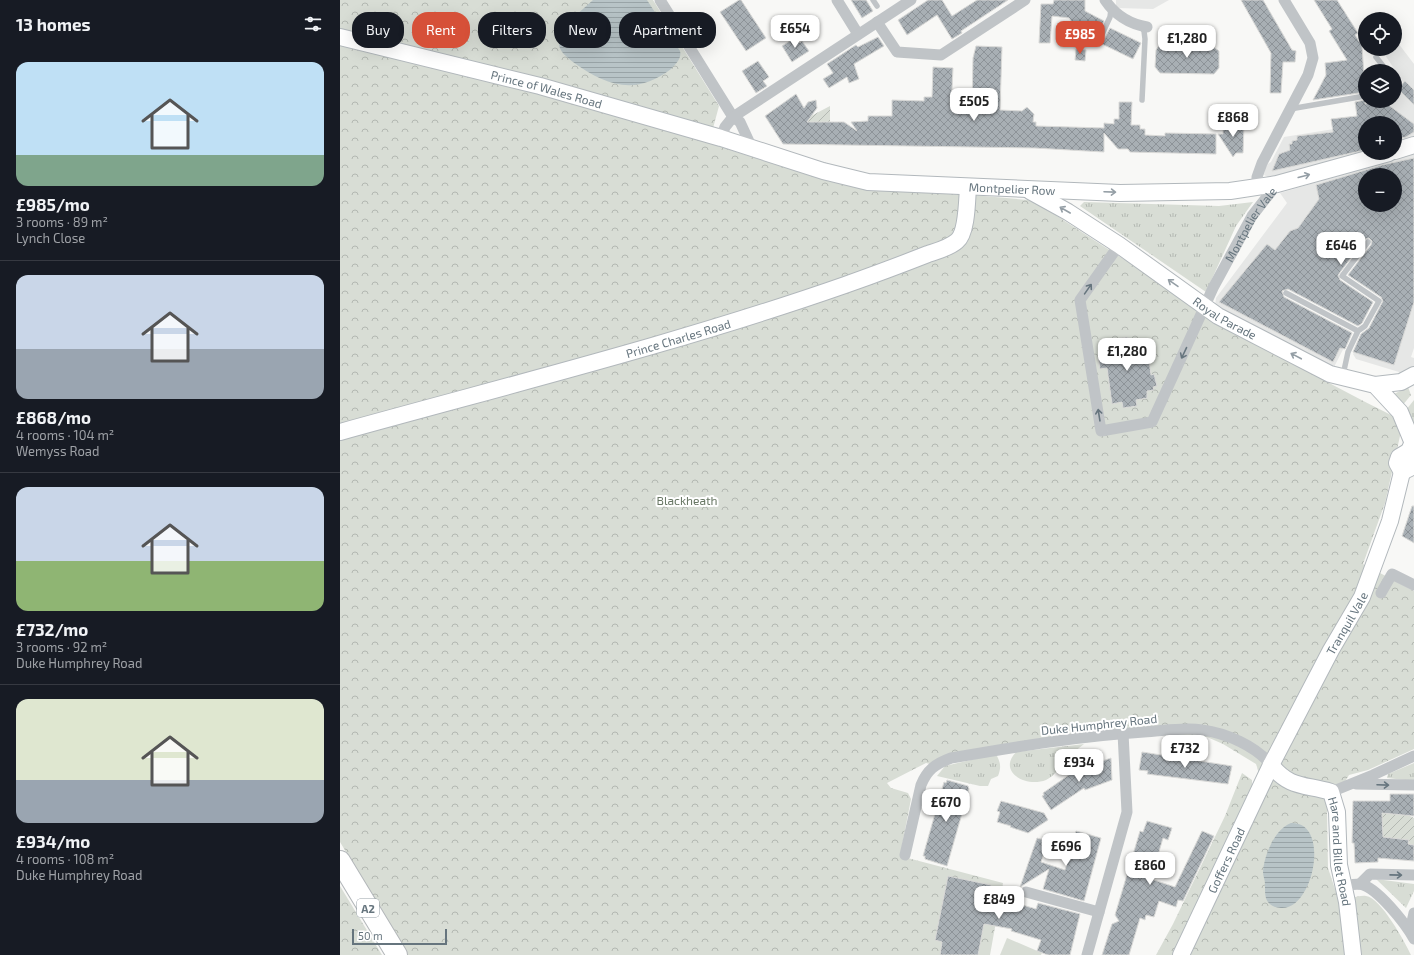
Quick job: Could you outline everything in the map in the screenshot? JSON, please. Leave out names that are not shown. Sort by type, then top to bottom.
[{"type":"highway","name":"A2","points":[[340,861],[397,955]]},
{"type":"main road","name":"Prince of Wales Road","points":[[340,37],[540,86],[752,148]]},
{"type":"main road","points":[[1402,149],[1414,145]]},
{"type":"main road","name":"Montpelier Row","points":[[752,148],[853,180],[886,184],[1029,190],[1199,193],[1257,188],[1277,184]]},
{"type":"main road","name":"Montpelier Vale","points":[[1277,184],[1364,160]]},
{"type":"main road","name":"Prince Charles Road","points":[[340,432],[696,333],[793,302],[950,246],[960,238],[964,223],[968,187]]},
{"type":"main road","name":"Royal Parade","points":[[1029,190],[1068,212],[1118,245],[1206,306],[1218,316],[1316,367],[1342,378],[1375,385]]},
{"type":"main road","points":[[1375,385],[1401,382],[1414,375]]},
{"type":"main road","points":[[1375,385],[1400,412],[1408,454]]},
{"type":"main road","name":"Tranquil Vale","points":[[1271,766],[1364,592],[1390,521],[1408,454]]},
{"type":"main road","name":"Hare and Billet Road","points":[[1271,766],[1280,777],[1288,781],[1310,789],[1330,792],[1337,812],[1339,865],[1349,916],[1353,955]]},
{"type":"main road","name":"Goffers Road","points":[[1181,955],[1271,766]]},
{"type":"street","points":[[660,0],[733,117],[740,122],[752,148]]},
{"type":"street","points":[[837,0],[858,34]]},
{"type":"street","points":[[721,138],[733,117],[911,0]]},
{"type":"street","points":[[877,22],[897,52],[941,55],[1025,0]]},
{"type":"street","points":[[1257,188],[1257,174],[1308,76],[1313,58],[1310,43],[1284,0]]},
{"type":"street","points":[[1108,4],[1134,25],[1144,26]]},
{"type":"street","name":"Montpelier Vale","points":[[1118,245],[1080,300],[1101,431],[1152,422],[1213,288],[1252,216],[1277,184]]},
{"type":"street","points":[[1381,593],[1392,574],[1414,585]]},
{"type":"street","name":"Duke Humphrey Road","points":[[905,855],[920,785],[925,774],[937,763],[951,758],[1059,740],[1123,733],[1186,729],[1212,731],[1235,740],[1263,755],[1271,766]]},
{"type":"street","points":[[1087,955],[1127,812],[1123,733]]},
{"type":"street","points":[[1330,792],[1352,784],[1414,756]]},
{"type":"street","points":[[1352,784],[1414,785]]},
{"type":"street","points":[[1360,884],[1370,874],[1414,875]]},
{"type":"street","points":[[1344,886],[1360,884],[1371,889],[1383,900],[1412,935]]},
{"type":"street","points":[[1026,892],[1099,912]]},
{"type":"street","points":[[1412,935],[1414,913]]},
{"type":"lane","points":[[873,0],[877,6]]},
{"type":"lane","points":[[1086,43],[1098,43],[1110,17],[1108,4]]},
{"type":"lane","points":[[1142,100],[1145,40],[1144,26]]},
{"type":"lane","points":[[1376,57],[1382,64]]},
{"type":"lane","points":[[1289,110],[1358,97]]},
{"type":"lane","points":[[1342,378],[1348,352],[1358,331],[1365,326],[1379,301],[1342,276],[1368,242]]},
{"type":"lane","points":[[1286,293],[1358,331]]},
{"type":"shaded area","points":[[593,0],[647,0],[655,12],[619,12],[619,48],[678,48],[680,56],[677,63],[671,69],[646,83],[621,85],[597,77],[573,62],[560,48],[611,48],[611,12],[580,12]]},
{"type":"shaded area","points":[[1116,0],[1169,0],[1153,9],[1116,8]]},
{"type":"shaded area","points":[[1402,48],[1414,64],[1414,138],[1402,142],[1402,116],[1382,116],[1389,108],[1402,108],[1402,90],[1405,85],[1402,80],[1402,64],[1391,64],[1386,56],[1402,56]]},
{"type":"shaded area","points":[[1358,125],[1358,155],[1270,178],[1264,175],[1266,165],[1271,162],[1284,137]]},
{"type":"shaded area","points":[[1414,154],[1414,348],[1411,357],[1414,358],[1414,368],[1398,375],[1399,372],[1356,359],[1353,354],[1365,338],[1384,300],[1350,276],[1373,244],[1364,236],[1273,293],[1352,332],[1334,367],[1332,368],[1215,306],[1216,298],[1287,203],[1280,193],[1358,170],[1358,212],[1402,212],[1402,168],[1366,168],[1393,160],[1402,160],[1402,157]]},
{"type":"shaded area","points":[[1291,823],[1303,826],[1311,836],[1314,850],[1313,866],[1309,881],[1302,895],[1293,905],[1281,908],[1275,907],[1268,903],[1263,872],[1271,843],[1285,826]]},
{"type":"green space","name":"Blackheath","points":[[340,0],[653,0],[660,12],[619,12],[619,48],[683,48],[719,106],[709,143],[821,179],[937,192],[1028,200],[1040,205],[1216,318],[1261,345],[1399,419],[1402,427],[1385,503],[1363,564],[1414,591],[1414,749],[1368,770],[1349,775],[1327,812],[1328,868],[1339,901],[1366,896],[1379,904],[1392,921],[1411,955],[1156,955],[1173,924],[1225,816],[1242,773],[1252,780],[1252,788],[1259,773],[1256,764],[1223,744],[1207,737],[1167,735],[1131,737],[1011,751],[938,766],[926,763],[887,783],[891,788],[908,793],[911,799],[900,856],[1003,883],[990,955],[408,955],[340,842]]},
{"type":"green space","points":[[830,106],[830,127],[801,132],[811,116]]},
{"type":"green space","points":[[1084,202],[1219,206],[1253,202],[1236,226],[1206,292],[1080,206]]},
{"type":"green space","points":[[1408,387],[1411,395],[1402,406],[1394,394]]},
{"type":"green space","points":[[1414,400],[1414,424],[1406,410]]},
{"type":"green space","points":[[1084,744],[1064,761],[1056,773],[1046,780],[1030,782],[1023,780],[1012,772],[1010,766],[1011,759],[1016,752]]},
{"type":"green space","points":[[992,755],[997,756],[1000,768],[998,776],[991,779],[988,786],[980,786],[937,776],[945,766]]},
{"type":"green space","points":[[1414,763],[1414,781],[1387,778],[1388,774]]},
{"type":"green space","points":[[1381,813],[1408,815],[1414,818],[1414,845],[1408,844],[1409,840],[1378,842],[1383,832]]},
{"type":"green space","points":[[1376,879],[1414,884],[1414,891],[1406,908]]},
{"type":"green space","points":[[340,886],[382,955],[340,955]]},
{"type":"green space","points":[[1007,938],[1042,953],[1041,955],[1000,955]]},
{"type":"building","points":[[741,0],[766,38],[746,51],[720,12]]},
{"type":"building","points":[[851,0],[866,0],[873,11],[862,18]]},
{"type":"building","points":[[928,0],[942,0],[952,16],[977,0],[1008,0],[961,31],[962,33],[952,39],[937,15],[907,35],[898,20]]},
{"type":"building","points":[[1054,0],[1085,0],[1085,11],[1104,21],[1099,32],[1080,22],[1072,22],[1069,18],[1052,16],[1050,43],[1039,43],[1041,4],[1053,4]]},
{"type":"building","points":[[1241,0],[1263,0],[1292,50],[1296,51],[1295,62],[1283,62],[1281,93],[1270,93],[1271,53]]},
{"type":"building","points":[[1314,0],[1337,0],[1358,33],[1355,35],[1358,40],[1358,56],[1363,56],[1363,64],[1358,64],[1358,93],[1313,100],[1326,75],[1325,63],[1347,60],[1329,31],[1332,29]]},
{"type":"building","points":[[1110,28],[1141,43],[1133,59],[1102,44]]},
{"type":"building","points":[[796,37],[800,43],[802,41],[809,51],[792,62],[782,46]]},
{"type":"building","points":[[878,37],[884,46],[854,64],[859,79],[849,83],[847,77],[829,88],[823,79],[833,73],[827,64],[856,45],[858,47]]},
{"type":"building","points":[[1160,44],[1212,46],[1219,51],[1219,68],[1214,74],[1160,73],[1155,67],[1156,50]]},
{"type":"building","points":[[976,46],[1002,47],[1000,110],[1022,111],[1027,107],[1034,114],[1033,122],[1036,122],[1036,126],[1104,128],[1104,123],[1114,124],[1114,119],[1119,119],[1119,102],[1132,102],[1131,125],[1140,125],[1140,129],[1145,129],[1145,135],[1165,136],[1165,133],[1216,134],[1216,154],[1130,152],[1128,149],[1118,149],[1104,133],[1104,152],[1035,148],[783,144],[765,116],[796,94],[804,108],[808,102],[816,100],[817,108],[807,122],[844,122],[857,131],[851,122],[868,121],[868,116],[892,116],[892,100],[924,101],[924,97],[932,97],[933,67],[953,68],[951,110],[972,110],[973,58]]},
{"type":"building","points":[[1076,49],[1086,50],[1085,61],[1075,60]]},
{"type":"building","points":[[758,61],[769,77],[763,81],[767,86],[756,93],[742,71]]},
{"type":"building","points":[[1405,81],[1414,90],[1414,105],[1402,93],[1402,84]]},
{"type":"building","points":[[1358,101],[1358,108],[1392,108],[1414,124],[1414,132],[1402,138],[1402,116],[1358,116],[1358,152],[1272,171],[1279,154],[1290,150],[1289,144],[1292,144],[1292,141],[1297,140],[1297,136],[1333,132],[1331,119],[1357,116],[1355,102]]},
{"type":"building","points":[[1223,125],[1244,125],[1243,153],[1236,153],[1233,157],[1218,134],[1223,134]]},
{"type":"building","points":[[1414,158],[1414,302],[1394,365],[1353,352],[1361,334],[1369,328],[1383,301],[1381,297],[1348,275],[1371,245],[1372,241],[1369,238],[1365,239],[1338,275],[1340,280],[1373,302],[1362,323],[1358,326],[1288,289],[1282,291],[1284,297],[1352,333],[1345,349],[1340,348],[1333,362],[1219,302],[1267,244],[1275,250],[1290,231],[1298,228],[1319,199],[1316,185],[1358,172],[1358,212],[1402,212],[1402,168],[1372,168]]},
{"type":"building","points":[[1127,337],[1136,344],[1137,347],[1142,346],[1143,352],[1148,351],[1151,375],[1154,374],[1157,386],[1153,387],[1154,390],[1147,391],[1147,398],[1136,400],[1137,406],[1123,408],[1122,402],[1112,404],[1107,368],[1100,369],[1098,356],[1105,354],[1105,349],[1111,340]]},
{"type":"building","points":[[1412,506],[1414,506],[1414,543],[1402,536]]},
{"type":"building","points":[[1142,752],[1232,766],[1228,784],[1147,774],[1148,771],[1139,770]]},
{"type":"building","points":[[1111,758],[1112,780],[1085,790],[1084,788],[1051,810],[1042,796],[1044,795],[1043,793],[1076,770]]},
{"type":"building","points":[[947,780],[968,786],[969,789],[947,866],[925,859],[925,856],[923,856],[944,782],[946,783]]},
{"type":"building","points":[[1390,794],[1414,794],[1414,816],[1382,813],[1383,837],[1409,840],[1408,844],[1414,845],[1414,861],[1378,858],[1378,862],[1355,863],[1354,843],[1352,843],[1353,801],[1390,801]]},
{"type":"building","points":[[1001,801],[1044,813],[1048,820],[1028,833],[997,822],[1000,812],[997,811]]},
{"type":"building","points":[[1147,821],[1172,828],[1168,840],[1163,838],[1151,879],[1175,887],[1202,831],[1214,836],[1183,901],[1178,900],[1176,907],[1159,901],[1154,917],[1146,915],[1145,920],[1140,918],[1129,955],[1102,955],[1112,924],[1119,921],[1115,915],[1140,831],[1143,832]]},
{"type":"building","points":[[1076,831],[1101,838],[1084,901],[1043,889],[1049,869],[1020,887],[1037,838],[1048,841],[1041,862],[1065,870]]},
{"type":"building","points":[[948,876],[991,885],[989,898],[992,896],[1036,909],[1038,903],[1080,914],[1070,955],[1048,955],[1037,951],[1041,940],[1011,931],[1012,929],[984,924],[978,955],[940,955],[942,942],[935,940]]}]
